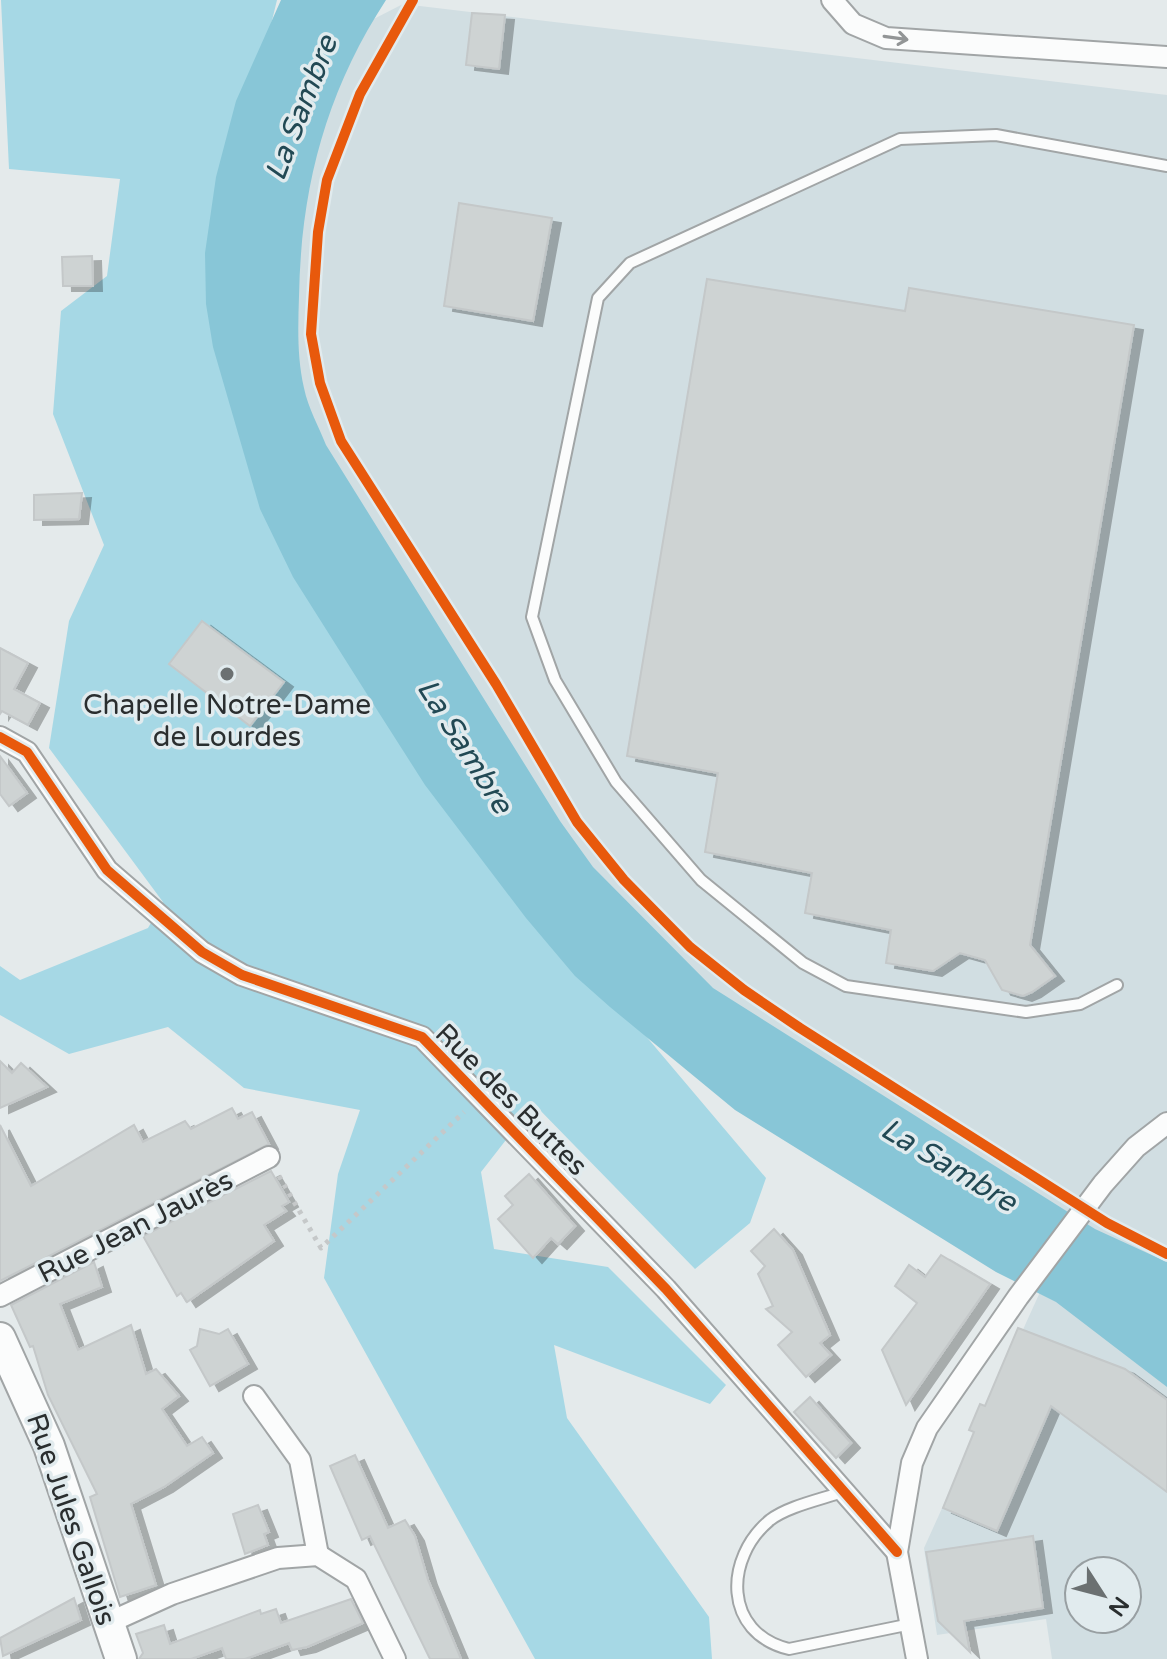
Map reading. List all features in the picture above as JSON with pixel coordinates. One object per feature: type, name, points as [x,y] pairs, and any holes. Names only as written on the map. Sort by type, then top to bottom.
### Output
[{"type":"street","points":[[832,0],[853,24],[886,38],[1167,57]]},
{"type":"street","name":"Rue des Buttes","points":[[0,737],[27,752],[107,870],[202,952],[242,975],[422,1037],[666,1289],[897,1552]]},
{"type":"street","points":[[917,1659],[897,1552],[912,1463],[927,1428],[1018,1297],[1103,1184],[1136,1147],[1167,1123]]},
{"type":"street","name":"Rue Jean Jaurès","points":[[0,1296],[269,1157]]},
{"type":"street","name":"Rue Jules Gallois","points":[[0,1338],[49,1446],[121,1659]]},
{"type":"street","points":[[254,1396],[300,1460],[318,1555]]},
{"type":"street","points":[[108,1623],[172,1594],[278,1558],[318,1555],[356,1579],[395,1659]]},
{"type":"lane","points":[[1117,985],[1080,1004],[1026,1012],[846,986],[803,963],[701,880],[616,782],[555,680],[532,617],[598,298],[630,263],[900,139],[996,135],[1167,166]]},
{"type":"lane","points":[[845,1491],[772,1518],[747,1546],[736,1574],[739,1606],[755,1632],[774,1645],[789,1649],[911,1624]]},
{"type":"path","points":[[269,1157],[321,1248],[479,1097]]},
{"type":"shaded area","points":[[1,0],[277,0],[218,242],[535,905],[766,1178],[750,1223],[695,1269],[534,1104],[481,1172],[494,1249],[608,1267],[726,1385],[710,1404],[554,1345],[567,1418],[709,1617],[712,1659],[535,1659],[324,1278],[338,1174],[360,1110],[244,1088],[168,1027],[69,1054],[0,1015],[0,966],[20,980],[148,928],[163,902],[49,748],[69,621],[104,545],[53,414],[61,311],[107,276],[120,179],[9,169]]},
{"type":"shaded area","points":[[403,4],[1167,95],[1167,1659],[1052,1659],[1046,1619],[937,1635],[924,1548],[1065,1237],[634,940],[300,456],[273,174],[319,47]]},
{"type":"water","name":"La Sambre","points":[[281,0],[386,0],[347,70],[321,142],[312,179],[301,256],[298,320],[300,365],[308,403],[326,445],[560,821],[593,867],[713,988],[1095,1229],[1167,1262],[1167,1387],[1056,1302],[996,1272],[735,1110],[575,976],[526,918],[425,785],[293,577],[260,509],[213,347],[206,304],[205,253],[216,177],[236,101]]},
{"type":"building","points":[[472,13],[505,15],[499,69],[466,65]]},
{"type":"building","points":[[459,203],[552,218],[533,321],[444,306]]},
{"type":"building","points":[[92,256],[93,286],[63,286],[62,257]]},
{"type":"building","points":[[707,279],[905,311],[909,288],[1134,325],[1030,945],[1055,976],[1032,992],[1023,996],[1002,990],[985,960],[960,953],[933,971],[886,963],[891,930],[805,913],[812,873],[705,852],[718,773],[627,756]]},
{"type":"building","points":[[82,493],[79,519],[34,520],[34,495]]},
{"type":"building","name":"Chapelle Notre-Dame de Lourdes","points":[[202,621],[284,682],[250,726],[169,664]]},
{"type":"building","points":[[0,648],[28,663],[14,689],[40,703],[28,725],[2,711],[0,714]]},
{"type":"building","points":[[0,756],[27,793],[9,806],[0,794]]},
{"type":"building","points":[[0,1061],[12,1073],[21,1063],[47,1087],[0,1108]]},
{"type":"building","points":[[232,1108],[238,1119],[252,1112],[269,1144],[0,1281],[0,1125],[31,1186],[134,1125],[143,1142],[185,1121],[191,1129]]},
{"type":"building","points":[[271,1171],[289,1202],[282,1206],[286,1211],[264,1225],[274,1241],[187,1302],[181,1293],[177,1296],[143,1236]]},
{"type":"building","points":[[529,1174],[575,1226],[558,1244],[551,1238],[533,1258],[498,1219],[513,1205],[505,1196]]},
{"type":"building","points":[[774,1229],[793,1250],[830,1335],[820,1343],[831,1355],[806,1377],[778,1345],[792,1332],[766,1309],[773,1306],[758,1274],[765,1266],[751,1251]]},
{"type":"building","points":[[941,1255],[990,1284],[906,1405],[882,1350],[917,1303],[895,1286],[909,1265],[925,1277]]},
{"type":"building","points":[[94,1262],[102,1287],[60,1304],[78,1350],[131,1325],[146,1374],[156,1369],[179,1396],[162,1409],[187,1446],[202,1437],[213,1453],[164,1487],[131,1504],[156,1585],[120,1597],[90,1497],[97,1494],[48,1395],[33,1346],[30,1347],[11,1305]]},
{"type":"building","points":[[1018,1328],[1125,1369],[1167,1400],[1167,1492],[1051,1406],[997,1531],[943,1508],[974,1432],[969,1430],[980,1404],[985,1406]]},
{"type":"building","points":[[200,1329],[219,1334],[228,1329],[248,1364],[210,1386],[190,1350],[197,1346]]},
{"type":"building","points":[[810,1397],[851,1443],[836,1458],[794,1412]]},
{"type":"building","points":[[355,1455],[388,1528],[405,1520],[415,1536],[428,1580],[461,1659],[430,1659],[370,1536],[362,1540],[330,1466]]},
{"type":"building","points":[[258,1505],[269,1532],[264,1534],[268,1545],[245,1554],[233,1514]]},
{"type":"building","points":[[1033,1536],[1043,1608],[964,1621],[970,1652],[938,1621],[926,1552]]},
{"type":"building","points":[[74,1598],[81,1620],[3,1656],[0,1638]]},
{"type":"building","points":[[351,1599],[363,1623],[307,1647],[292,1650],[289,1643],[245,1659],[226,1659],[222,1648],[191,1659],[139,1659],[143,1653],[136,1634],[164,1625],[170,1644],[260,1610],[261,1614],[276,1609],[281,1623]]},
{"type":"cycle path","points":[[413,0],[360,94],[327,180],[318,232],[311,334],[320,383],[341,441],[496,684],[577,822],[624,880],[690,947],[744,990],[800,1028],[1107,1223],[1167,1254]]},
{"type":"cycle path","points":[[0,737],[27,752],[107,870],[202,952],[242,975],[422,1037],[666,1289],[897,1552]]},
{"type":"place","name":"Chapelle Notre-Dame de Lourdes","points":[[227,674]]}]
